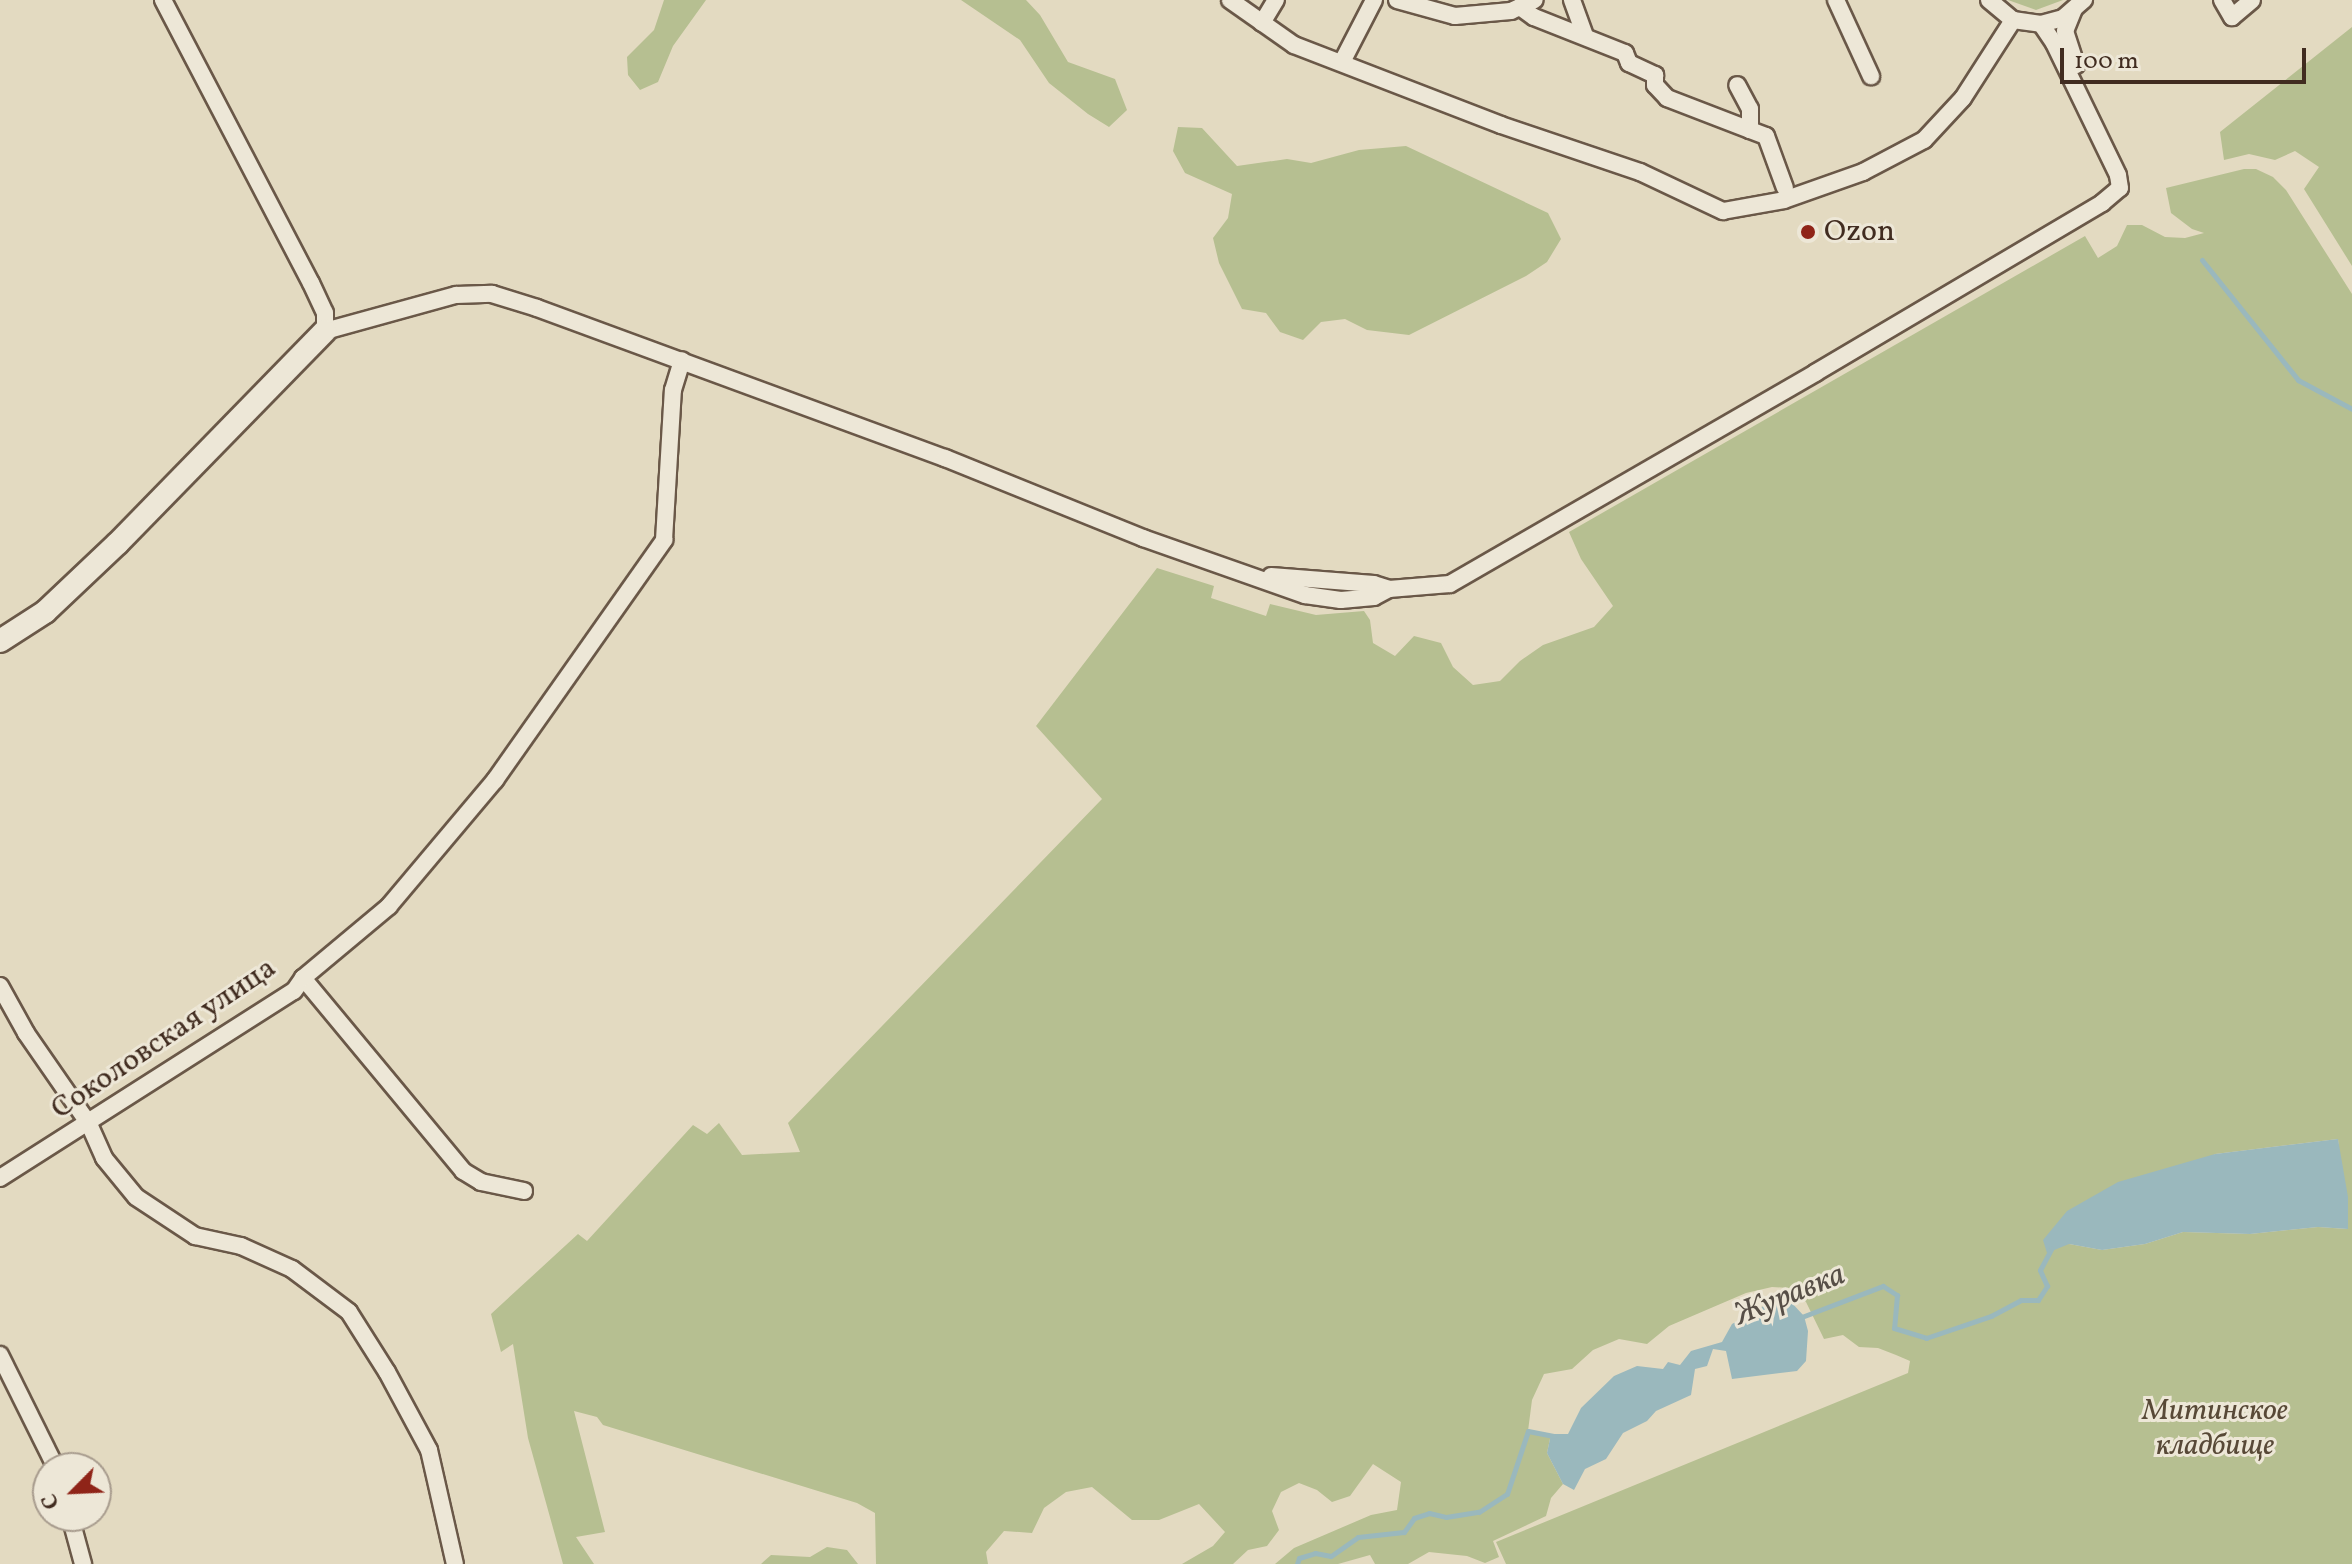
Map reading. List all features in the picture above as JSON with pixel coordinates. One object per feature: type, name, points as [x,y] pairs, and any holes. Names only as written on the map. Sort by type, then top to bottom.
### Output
[{"type":"street","points":[[163,0],[311,283],[325,313],[325,331]]},
{"type":"street","points":[[1230,0],[1294,45],[1501,125],[1640,172],[1723,211],[1784,200],[1850,177],[1924,140],[1963,98],[2013,20]]},
{"type":"street","points":[[1262,23],[1276,0]]},
{"type":"street","points":[[1342,62],[1374,0]]},
{"type":"street","points":[[1397,0],[1455,16],[1511,11],[1527,4],[1534,17],[1625,53],[1629,63],[1655,75],[1655,85],[1667,98],[1766,136],[1785,188]]},
{"type":"street","points":[[1572,0],[1585,36]]},
{"type":"street","points":[[1836,0],[1871,76]]},
{"type":"street","points":[[1989,0],[2013,20],[2041,24],[2063,18],[2079,4]]},
{"type":"street","points":[[2222,0],[2232,17],[2252,0]]},
{"type":"street","points":[[2079,4],[2065,31],[2068,47],[2131,192],[2102,203]]},
{"type":"street","points":[[0,641],[45,612],[118,543],[325,331],[456,295],[492,294],[682,360],[945,458],[1143,538],[1253,575],[1374,584],[1389,589],[1450,584],[2102,203],[2120,188],[2118,175],[2054,43],[2041,24]]},
{"type":"street","points":[[1737,85],[1750,109],[1750,130]]},
{"type":"street","name":"Соколовская улица","points":[[0,1178],[294,991],[303,978],[389,906],[495,780],[664,540],[673,390],[682,360]]},
{"type":"street","points":[[303,978],[463,1171],[481,1182],[524,1191]]},
{"type":"street","points":[[0,986],[26,1033],[89,1124],[104,1158],[136,1197],[195,1236],[241,1246],[292,1269],[349,1312],[368,1339],[429,1450],[455,1564]]},
{"type":"street","points":[[0,1355],[48,1452]]},
{"type":"street","points":[[74,1532],[83,1564]]},
{"type":"green space","points":[[664,0],[706,0],[673,46],[658,82],[640,90],[628,75],[627,57],[654,30]]},
{"type":"green space","points":[[961,0],[1026,0],[1040,15],[1068,62],[1115,79],[1127,110],[1109,127],[1088,114],[1049,83],[1020,40]]},
{"type":"green space","points":[[2008,0],[2063,0],[2036,10]]},
{"type":"green space","points":[[2352,27],[2352,266],[2304,189],[2319,167],[2295,151],[2275,160],[2249,154],[2224,160],[2220,132]]},
{"type":"green space","points":[[1178,127],[1202,128],[1237,166],[1287,159],[1311,163],[1359,150],[1406,146],[1548,213],[1561,239],[1547,262],[1526,276],[1409,335],[1367,330],[1345,319],[1321,322],[1303,340],[1280,332],[1266,313],[1242,309],[1219,263],[1213,238],[1228,218],[1232,194],[1185,173],[1173,151]]},
{"type":"green space","name":"Митинское кладбище","points":[[2244,169],[2256,169],[2273,177],[2286,190],[2352,294],[2352,1564],[1506,1564],[1496,1542],[1908,1373],[1910,1361],[1896,1355],[1878,1348],[1859,1347],[1843,1335],[1824,1339],[1806,1302],[1789,1288],[1772,1287],[1746,1293],[1669,1326],[1647,1344],[1619,1339],[1593,1350],[1572,1369],[1544,1374],[1532,1400],[1528,1431],[1551,1434],[1547,1453],[1563,1484],[1551,1498],[1546,1516],[1493,1541],[1499,1557],[1485,1563],[1467,1556],[1429,1552],[1408,1564],[1375,1564],[1370,1555],[1338,1564],[1275,1564],[1294,1548],[1371,1515],[1397,1510],[1401,1482],[1373,1464],[1350,1496],[1332,1502],[1317,1490],[1299,1483],[1281,1492],[1272,1511],[1279,1530],[1267,1546],[1248,1550],[1233,1564],[1182,1564],[1213,1546],[1225,1532],[1199,1504],[1159,1520],[1132,1520],[1092,1487],[1066,1492],[1044,1508],[1032,1533],[1004,1531],[986,1552],[988,1564],[876,1564],[875,1513],[857,1503],[603,1425],[597,1417],[574,1411],[605,1532],[576,1537],[594,1564],[563,1564],[528,1438],[513,1344],[501,1352],[491,1314],[578,1234],[587,1241],[693,1125],[707,1134],[719,1123],[742,1155],[800,1152],[788,1123],[1102,799],[1036,726],[1157,568],[1214,586],[1211,598],[1266,616],[1270,604],[1316,615],[1364,611],[1370,620],[1373,643],[1395,656],[1414,636],[1441,643],[1453,667],[1473,685],[1500,681],[1520,661],[1543,645],[1594,627],[1613,606],[1581,559],[1569,532],[2085,236],[2098,258],[2117,246],[2127,225],[2142,225],[2165,237],[2185,238],[2204,233],[2192,229],[2171,213],[2166,188]],"holes":[[[2338,1139],[2347,1229],[2318,1227],[2250,1234],[2183,1232],[2145,1244],[2102,1250],[2069,1244],[2215,1154]]]},
{"type":"green space","points":[[827,1547],[847,1550],[858,1564],[761,1564],[771,1555],[810,1557]]},
{"type":"water","points":[[2338,1139],[2348,1197],[2348,1229],[2318,1227],[2250,1234],[2183,1232],[2145,1244],[2102,1250],[2069,1244],[2047,1253],[2043,1240],[2067,1211],[2118,1182],[2215,1154]]},
{"type":"water","points":[[1774,1300],[1790,1301],[1804,1316],[1808,1331],[1806,1361],[1797,1371],[1732,1379],[1726,1351],[1713,1349],[1707,1366],[1695,1369],[1691,1395],[1656,1411],[1647,1421],[1623,1433],[1606,1459],[1585,1469],[1574,1490],[1563,1484],[1547,1453],[1551,1434],[1568,1434],[1581,1408],[1614,1376],[1637,1366],[1663,1369],[1668,1362],[1680,1365],[1691,1351],[1722,1342],[1732,1324]]},
{"type":"waterway","points":[[2202,260],[2298,380],[2352,409]]},
{"type":"waterway","name":"Журавка","points":[[1799,1318],[1883,1286],[1897,1295],[1894,1328],[1926,1338],[1991,1316],[2021,1300],[2038,1300],[2047,1286],[2040,1270],[2051,1249]]},
{"type":"waterway","name":"Журавка","points":[[1297,1564],[1299,1558],[1315,1553],[1331,1556],[1358,1537],[1404,1532],[1414,1518],[1429,1513],[1446,1517],[1479,1512],[1507,1494],[1528,1431],[1554,1436]]},
{"type":"place","name":"Ozon","points":[[1808,232]]}]
